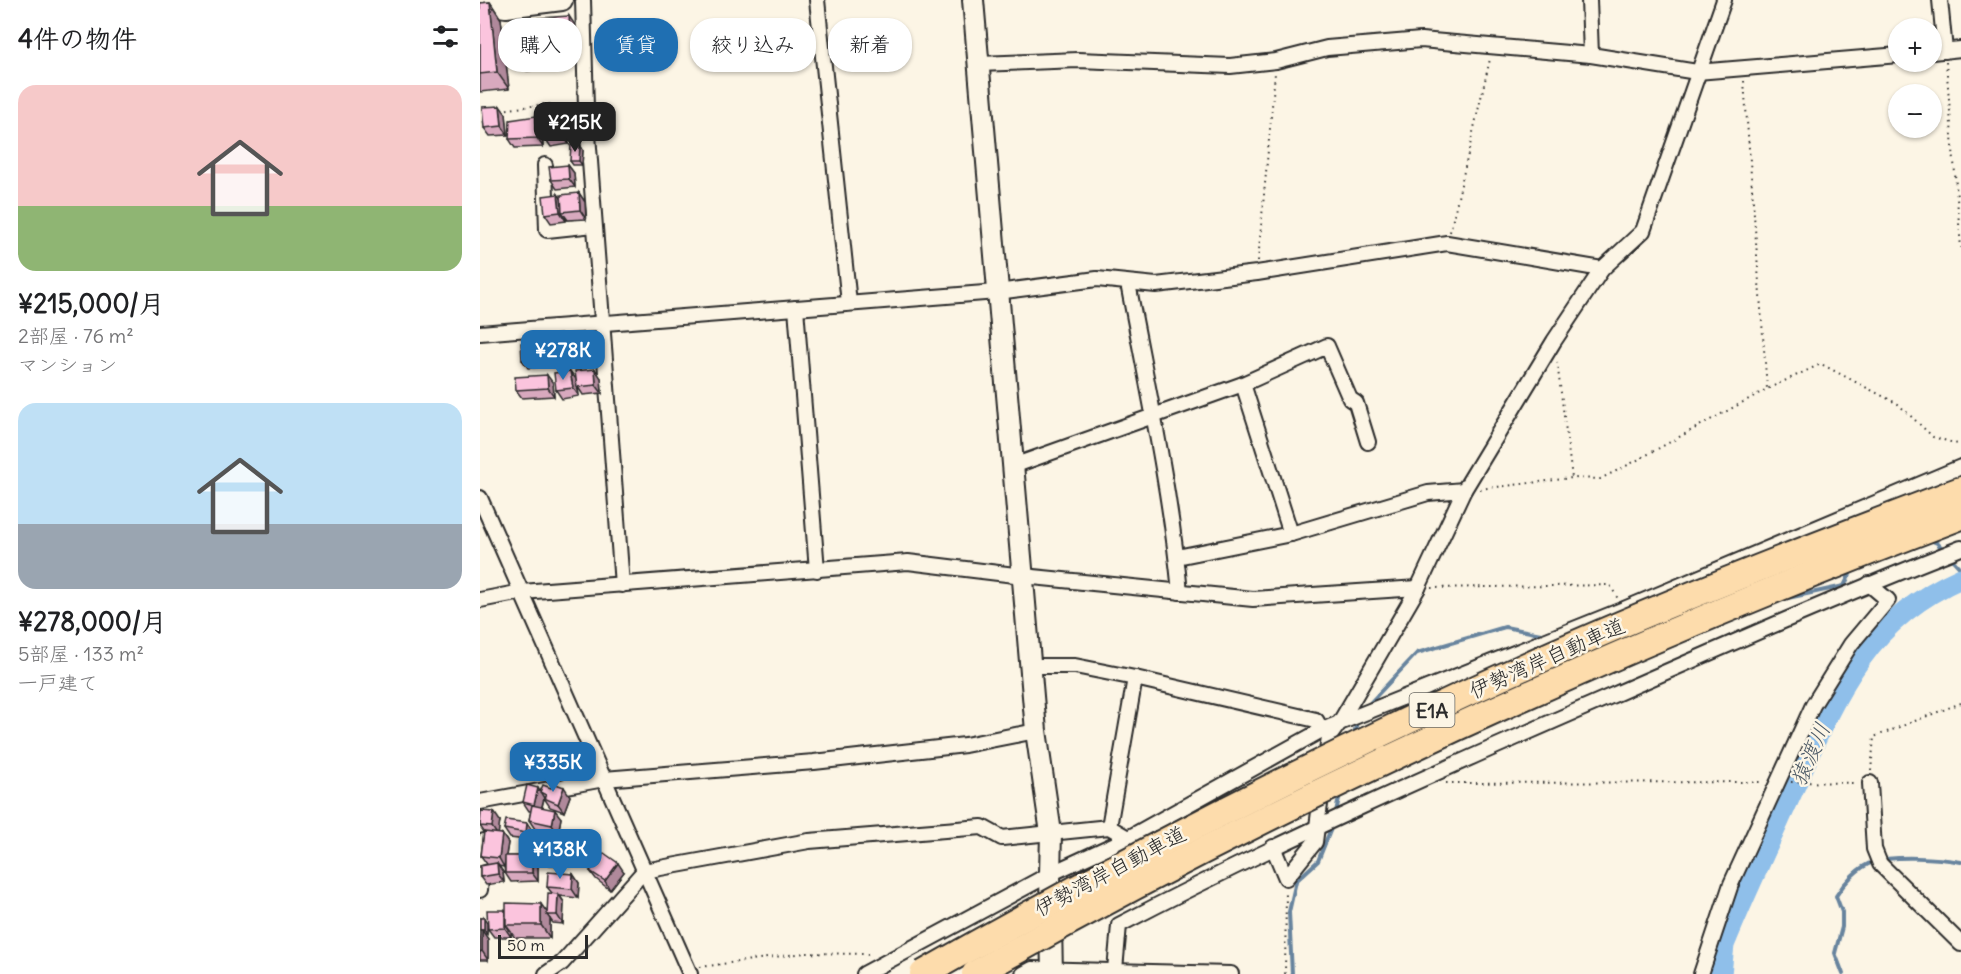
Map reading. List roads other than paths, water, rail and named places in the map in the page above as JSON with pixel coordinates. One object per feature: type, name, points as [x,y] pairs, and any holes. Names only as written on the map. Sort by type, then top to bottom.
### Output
[{"type":"highway","name":"伊勢湾岸自動車道","points":[[923,974],[1083,884],[1221,812],[1533,663],[1731,578],[1961,490]]},
{"type":"highway","name":"伊勢湾岸自動車道","points":[[975,974],[1234,835],[1408,748],[1564,677],[1731,607],[1961,516]]},
{"type":"street","points":[[480,3],[506,7],[562,0]]},
{"type":"street","points":[[583,0],[586,108],[622,585]]},
{"type":"street","points":[[817,0],[849,303]]},
{"type":"street","points":[[973,0],[1036,731],[1051,833],[1052,971]]},
{"type":"street","points":[[1589,0],[1591,55]]},
{"type":"street","points":[[1273,847],[1286,878],[1315,842],[1329,737],[1418,588],[1464,490],[1554,341],[1602,269],[1643,231],[1724,0]]},
{"type":"street","points":[[1940,0],[1940,18]]},
{"type":"street","points":[[978,64],[1078,60],[1230,66],[1276,61],[1327,48],[1421,40],[1591,55],[1697,72],[1888,56]]},
{"type":"street","points":[[1942,51],[1961,50]]},
{"type":"street","points":[[545,165],[547,230],[594,225]]},
{"type":"street","points":[[480,333],[998,292],[1097,279],[1156,285],[1257,273],[1447,243],[1602,269]]},
{"type":"street","points":[[1128,283],[1154,417],[1177,557],[1180,592]]},
{"type":"street","points":[[796,308],[817,570]]},
{"type":"street","points":[[1013,466],[1243,384],[1327,346],[1350,399],[1356,403],[1368,442]]},
{"type":"street","points":[[1243,384],[1291,534]]},
{"type":"street","points":[[864,974],[885,968],[1050,874],[1128,838],[1322,730],[1624,609],[1961,467]]},
{"type":"street","points":[[1177,557],[1291,534],[1428,493],[1464,490]]},
{"type":"street","points":[[480,498],[689,971]]},
{"type":"street","points":[[1115,970],[1119,925],[1273,847],[1432,774],[1869,584],[1961,548]]},
{"type":"street","points":[[480,600],[522,592],[908,562],[1253,599],[1418,588]]},
{"type":"street","points":[[1701,974],[1731,884],[1781,782],[1813,705],[1851,644],[1888,600],[1869,584]]},
{"type":"street","points":[[1030,666],[1075,666],[1135,678],[1316,720],[1322,730]]},
{"type":"street","points":[[1109,827],[1135,678]]},
{"type":"street","points":[[480,890],[485,809],[604,779],[814,762],[965,745],[1036,731]]},
{"type":"street","points":[[1870,783],[1874,849],[1880,864],[1961,944]]},
{"type":"street","points":[[546,974],[565,969],[644,871],[810,841],[982,827],[1002,838],[1109,827],[1128,838],[1161,903]]},
{"type":"street","points":[[1023,974],[1032,969],[1231,974]]},
{"type":"waterway","points":[[1930,540],[1945,551]]},
{"type":"waterway","points":[[1950,557],[1961,569]]},
{"type":"waterway","points":[[1783,599],[1844,586],[1853,568]]},
{"type":"waterway","name":"猿渡川","points":[[1721,974],[1724,945],[1740,908],[1820,731],[1853,670],[1873,643],[1897,618],[1926,597],[1961,578]]},
{"type":"waterway","points":[[1368,705],[1417,653],[1505,627],[1546,635]]},
{"type":"waterway","points":[[1354,734],[1358,718]]},
{"type":"waterway","points":[[1335,816],[1340,794]]},
{"type":"waterway","points":[[1292,974],[1289,912],[1296,881],[1318,861],[1332,826]]},
{"type":"waterway","points":[[1843,974],[1835,953],[1842,927],[1842,912],[1836,896],[1852,876],[1867,864],[1893,858],[1941,859],[1961,862]]}]
